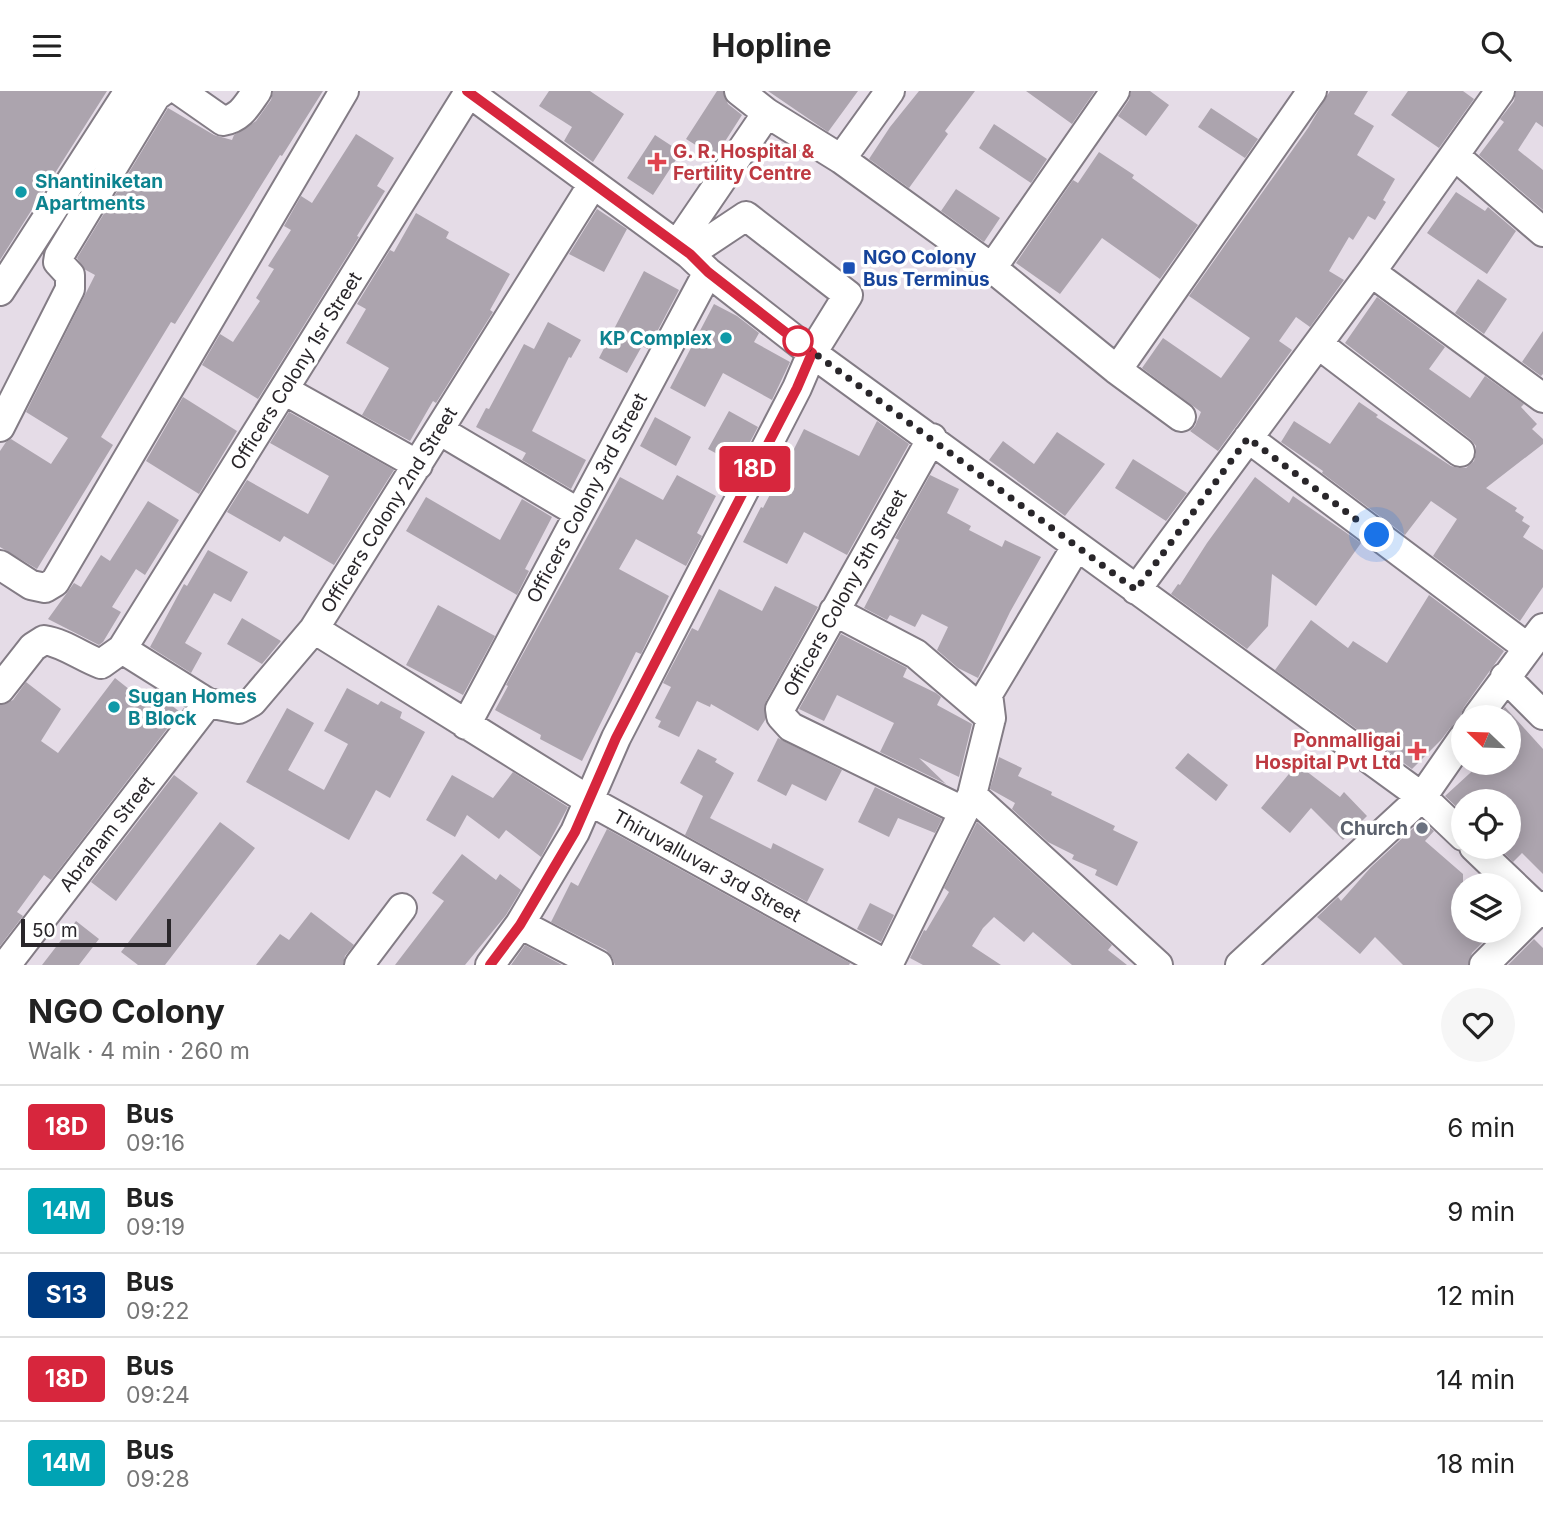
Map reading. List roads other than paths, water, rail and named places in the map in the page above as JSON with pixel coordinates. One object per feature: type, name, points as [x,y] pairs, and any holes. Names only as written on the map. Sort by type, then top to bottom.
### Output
[{"type":"street","points":[[0,291],[129,91]]},
{"type":"street","points":[[0,427],[70,289],[70,275],[58,262],[59,256],[156,96],[163,91]]},
{"type":"street","points":[[180,91],[223,121],[233,119],[243,112],[257,91]]},
{"type":"street","points":[[0,565],[31,585],[45,588],[55,582],[344,91]]},
{"type":"street","points":[[739,91],[768,113],[841,159],[992,268],[1181,417]]},
{"type":"street","points":[[841,159],[890,91]]},
{"type":"street","points":[[992,268],[1115,91]]},
{"type":"street","points":[[1118,370],[1312,91]]},
{"type":"street","points":[[1136,590],[1371,272],[1499,91]]},
{"type":"street","points":[[468,92],[692,257],[812,353],[1422,797],[1451,825]]},
{"type":"street","name":"Officers Colony 1sr Street","points":[[122,649],[468,92]]},
{"type":"street","name":"Officers Colony 3rd Street","points":[[466,725],[579,513],[692,257],[768,113]]},
{"type":"street","points":[[1455,156],[1543,232]]},
{"type":"street","name":"Officers Colony 2nd Street","points":[[122,649],[208,703],[239,709],[252,702],[314,629],[593,184]]},
{"type":"street","points":[[490,965],[520,925],[575,832],[616,738],[797,388],[812,353],[848,295],[746,216],[692,257]]},
{"type":"street","points":[[1371,272],[1543,397]]},
{"type":"street","points":[[1318,344],[1460,452]]},
{"type":"street","points":[[284,390],[418,465]]},
{"type":"street","points":[[439,430],[579,513]]},
{"type":"street","name":"Officers Colony 5th Street","points":[[932,438],[780,709],[781,716],[791,727],[967,803]]},
{"type":"street","points":[[1248,438],[1535,638],[1485,705]]},
{"type":"street","points":[[888,965],[967,803],[991,718],[988,694],[1076,547]]},
{"type":"street","points":[[834,611],[916,654],[991,718]]},
{"type":"street","name":"Thiruvalluvar 3rd Street","points":[[314,629],[590,801],[888,965]]},
{"type":"street","points":[[0,689],[33,647],[44,640],[56,642],[83,658],[102,664],[122,649]]},
{"type":"street","points":[[1505,677],[1543,715]]},
{"type":"street","name":"Abraham Street","points":[[6,965],[208,703]]},
{"type":"street","points":[[1240,965],[1422,797],[1451,755]]},
{"type":"street","points":[[967,803],[1158,965]]},
{"type":"street","points":[[1484,965],[1542,909],[1488,859]]},
{"type":"street","points":[[359,965],[402,908]]},
{"type":"street","points":[[520,925],[598,965]]},
{"type":"place","name":"G. R. Hospital & Fertility Centre","points":[[657,162]]},
{"type":"place","name":"Shantiniketan Apartments","points":[[21,192]]},
{"type":"place","name":"NGO Colony Bus Terminus","points":[[849,268]]},
{"type":"place","name":"KP Complex","points":[[726,338]]},
{"type":"place","name":"Sugan Homes B Block","points":[[114,707]]},
{"type":"place","name":"Ponmalligai Hospital Pvt Ltd","points":[[1417,751]]},
{"type":"place","name":"Church","points":[[1422,828]]}]
